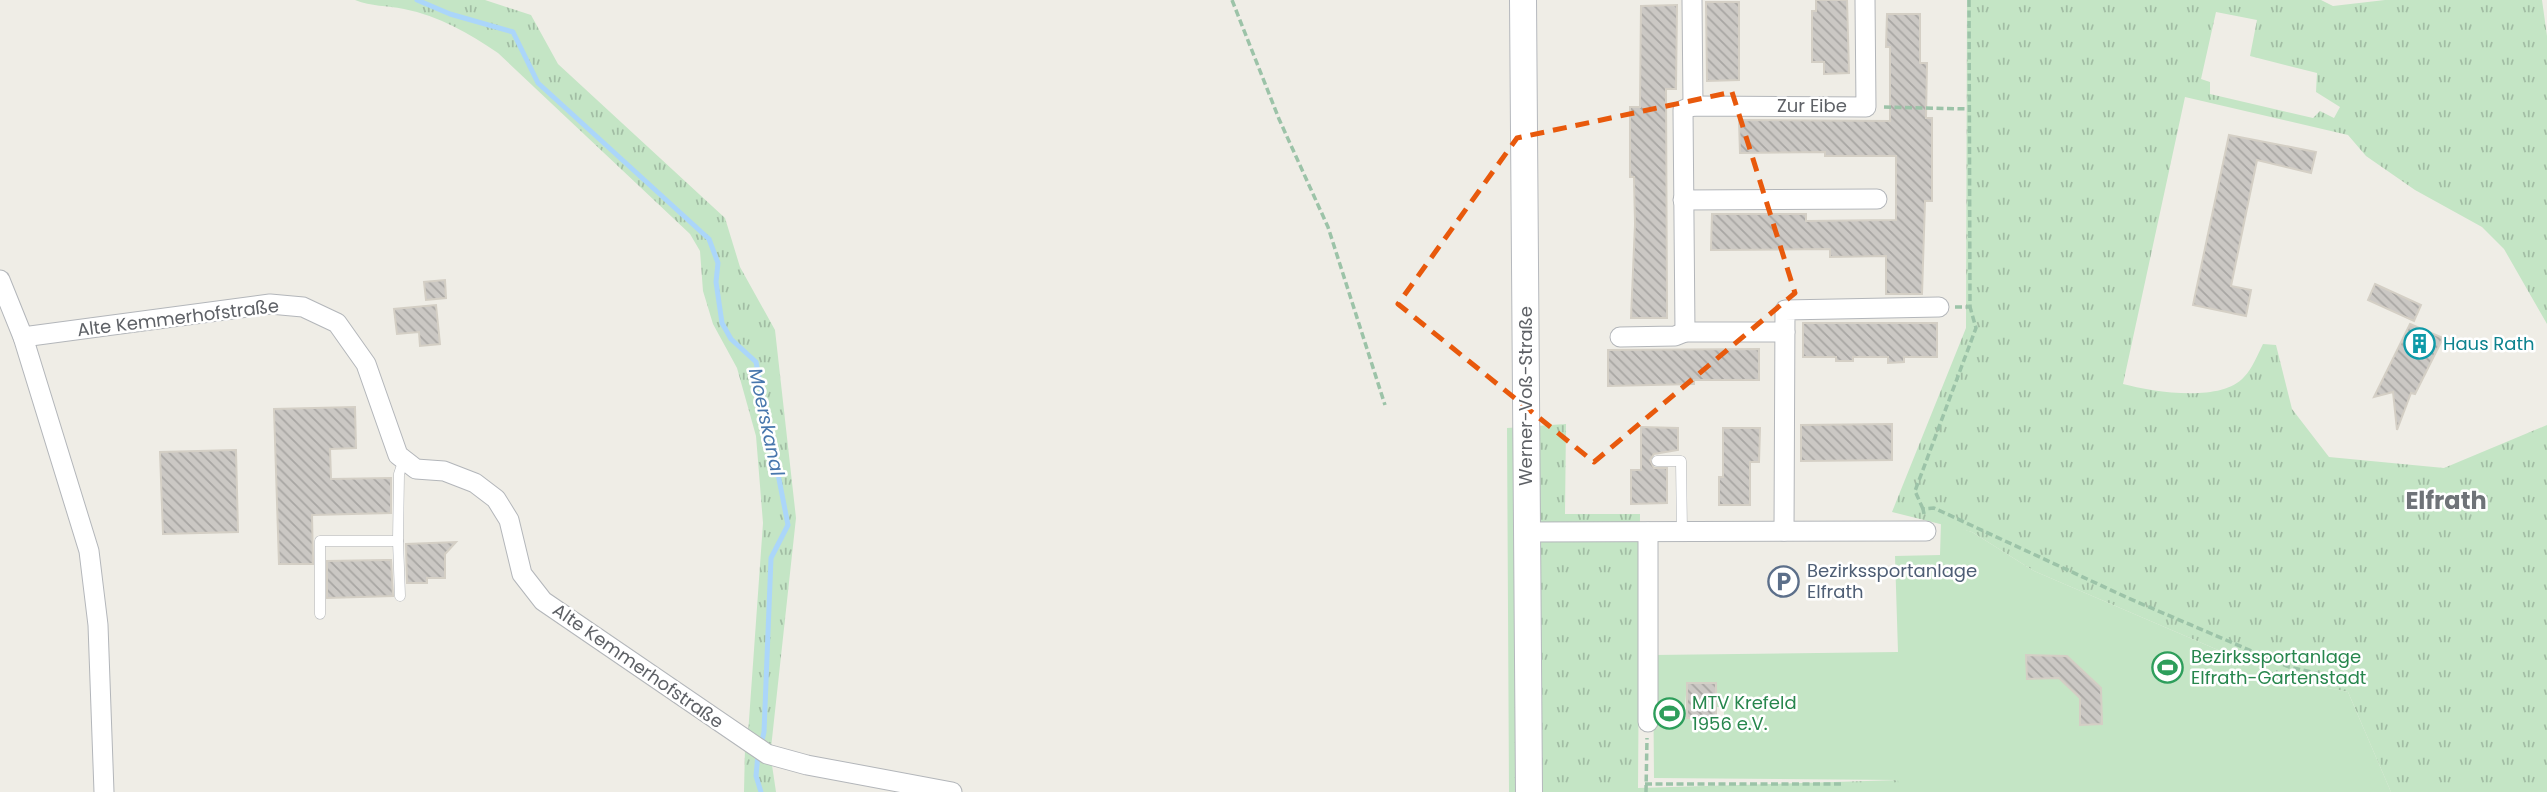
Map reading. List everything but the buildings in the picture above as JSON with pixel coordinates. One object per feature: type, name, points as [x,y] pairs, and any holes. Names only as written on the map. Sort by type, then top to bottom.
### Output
[{"type":"main road","name":"Werner-Voß-Straße","points":[[1523,0],[1529,792]]},
{"type":"street","points":[[1685,332],[1683,110],[1693,106],[1692,0]]},
{"type":"street","name":"Zur Eibe","points":[[1693,106],[1866,107],[1865,0]]},
{"type":"street","points":[[1683,200],[1877,199]]},
{"type":"street","points":[[1,285],[23,337],[89,551],[98,625],[104,792]]},
{"type":"street","name":"Alte Kemmerhofstraße","points":[[23,337],[270,304],[303,307],[337,323],[356,346],[366,364],[398,455],[416,469],[444,471],[475,483],[496,499],[509,520],[522,574],[543,601],[760,749],[807,765],[953,792]]},
{"type":"street","points":[[1784,531],[1786,310],[1939,307]]},
{"type":"street","points":[[1620,337],[1675,336],[1685,332],[1785,332]]},
{"type":"street","points":[[1527,532],[1926,531]]},
{"type":"street","points":[[1648,532],[1648,722]]},
{"type":"lane","points":[[400,596],[399,474],[404,459]]},
{"type":"lane","points":[[1657,461],[1681,461],[1682,531]]},
{"type":"lane","points":[[320,614],[320,541],[398,541]]},
{"type":"path","points":[[1232,0],[1279,119],[1328,227],[1385,405]]},
{"type":"path","points":[[1926,531],[1923,509],[1914,491],[1976,328],[1969,307],[1969,0]]},
{"type":"path","points":[[1866,107],[1970,109]]},
{"type":"path","points":[[1939,307],[1969,307]]},
{"type":"path","points":[[1923,509],[1934,508],[1988,531],[2128,598],[2289,667],[2342,679]]},
{"type":"path","points":[[1646,792],[1648,722]]},
{"type":"path","points":[[1645,784],[1843,784]]},
{"type":"highlighted area","points":[[1732,92],[1795,293],[1594,462],[1398,304],[1517,138]]},
{"type":"green space","points":[[355,0],[485,0],[531,15],[558,64],[725,218],[740,267],[775,330],[796,518],[771,748],[748,734],[763,523],[756,436],[737,368],[713,324],[703,291],[700,251],[690,234],[498,53],[465,32],[429,16]]},
{"type":"green space","points":[[1967,0],[2321,0],[2333,6],[2385,0],[2542,0],[2547,36],[2547,324],[2504,249],[2482,227],[2415,190],[2366,156],[2348,135],[2185,97],[2123,384],[2168,392],[2204,393],[2220,390],[2244,377],[2263,344],[2276,345],[2292,409],[2329,457],[2444,468],[2547,425],[2547,792],[2391,792],[2348,692],[2288,680],[2034,571],[1972,532],[1892,512],[1966,328]],"holes":[[[2216,12],[2257,20],[2250,56],[2317,73],[2316,92],[2340,107],[2334,118],[2320,111],[2313,118],[2210,94],[2210,82],[2201,79]]]},
{"type":"green space","points":[[1566,424],[1565,514],[1640,514],[1638,788],[1899,780],[1899,792],[1509,792],[1507,428]]},
{"type":"green space","name":"Bezirkssportanlage Elfrath-Gartenstadt","points":[[1941,522],[1972,532],[2034,571],[2288,680],[2348,692],[2391,792],[1899,792],[1898,780],[1654,778],[1653,655],[1898,652],[1895,556],[1940,555]],"holes":[[[2026,655],[2067,656],[2101,688],[2102,724],[2081,725],[2080,698],[2059,678],[2027,678]],[[1687,683],[1716,683],[1716,707],[1724,707],[1724,718],[1684,718]]]},
{"type":"green space","points":[[745,748],[772,765],[776,792],[744,792]]},
{"type":"waterway","name":"Moerskanal","points":[[417,0],[450,14],[513,32],[538,83],[709,239],[718,263],[716,282],[722,323],[731,339],[756,362],[788,525],[771,558],[764,732],[761,745]]},
{"type":"waterway","name":"Moerskanal","points":[[758,754],[756,776],[761,792]]},
{"type":"place","name":"Haus Rath","points":[[2420,344]]},
{"type":"place","name":"Bezirkssportanlage Elfrath","points":[[1784,581]]},
{"type":"place","name":"Bezirkssportanlage Elfrath-Gartenstadt","points":[[2168,667]]},
{"type":"place","name":"MTV Krefeld 1956 e.V.","points":[[1669,713]]},
{"type":"district","name":"Elfrath","points":[[2446,501]]}]
